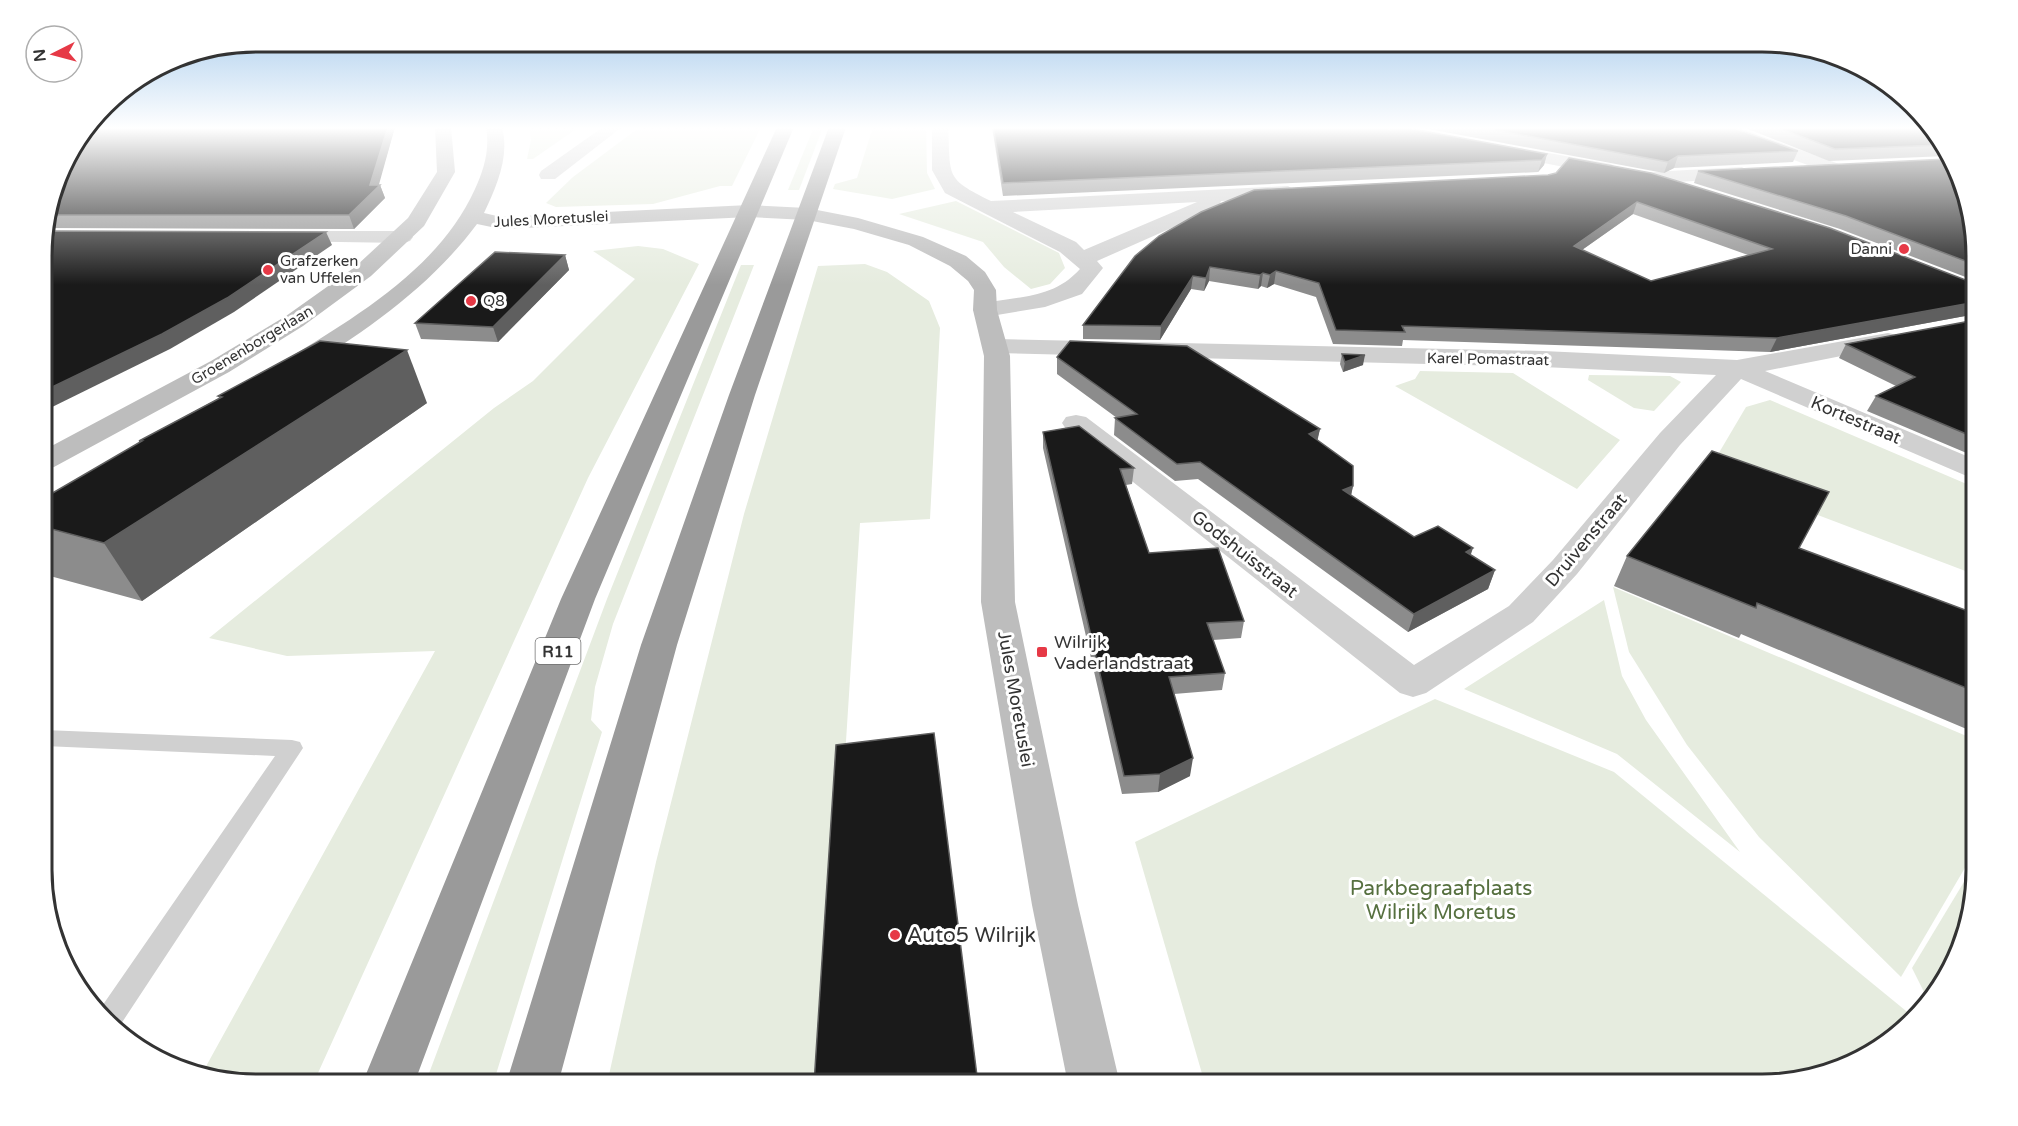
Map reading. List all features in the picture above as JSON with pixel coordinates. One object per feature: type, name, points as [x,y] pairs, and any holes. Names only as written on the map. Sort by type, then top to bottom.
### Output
[{"type":"highway","name":"R11","points":[[392,1074],[578,599],[668,391],[763,180]]},
{"type":"highway","points":[[535,1074],[659,645],[750,372],[819,180]]},
{"type":"street","name":"Groenenborgerlaan","points":[[52,457],[219,367],[352,282],[403,237],[430,204],[443,180]]},
{"type":"street","points":[[271,379],[382,307],[453,241],[471,217],[488,180]]},
{"type":"street","points":[[947,180],[952,189],[1068,247],[1092,268],[1074,289],[1046,300],[986,310]]},
{"type":"street","points":[[1656,180],[1707,195]]},
{"type":"street","points":[[989,207],[1303,191]]},
{"type":"street","points":[[1082,259],[1233,194]]},
{"type":"street","name":"Jules Moretuslei","points":[[471,217],[501,223],[747,218],[805,220],[933,268],[959,286],[986,310],[996,346],[998,602],[1046,863],[1092,1073]]},
{"type":"street","name":"Jules Moretuslei","points":[[453,241],[521,233],[747,218]]},
{"type":"street","points":[[270,237],[403,237]]},
{"type":"street","name":"Karel Pomastraat","points":[[996,346],[1543,359],[1737,369],[1907,336]]},
{"type":"street","name":"Kortestraat","points":[[1737,369],[1965,466]]},
{"type":"street","name":"Druivenstraat","points":[[1413,684],[1521,614],[1565,567],[1670,439],[1737,369]]},
{"type":"street","name":"Godshuisstraat","points":[[1076,423],[1413,684]]},
{"type":"lane","points":[[52,738],[292,748],[112,1014]]},
{"type":"green space","points":[[570,180],[735,180],[732,186],[720,186],[653,204],[556,207],[546,203]]},
{"type":"green space","points":[[792,180],[803,180],[799,190],[788,190]]},
{"type":"green space","points":[[851,180],[930,180],[935,189],[892,199],[833,189],[835,184]]},
{"type":"green space","points":[[956,201],[1059,253],[1065,268],[1050,284],[1031,289],[1004,267],[983,242],[899,214]]},
{"type":"green space","points":[[638,246],[663,249],[699,264],[588,478],[318,1074],[257,1074],[205,1067],[435,651],[287,656],[209,638],[494,408],[533,381],[635,279],[593,251]]},
{"type":"green space","points":[[865,264],[887,272],[929,301],[940,328],[930,519],[860,523],[825,1074],[609,1074],[656,862],[744,514],[818,266]]},
{"type":"green space","points":[[741,265],[754,265],[613,624],[595,687],[591,720],[602,732],[496,1074],[429,1074],[607,599]]},
{"type":"green space","points":[[1420,371],[1513,373],[1620,440],[1577,489],[1395,386],[1415,379]]},
{"type":"green space","points":[[1589,375],[1670,376],[1681,382],[1654,411],[1634,408],[1588,380]]},
{"type":"green space","points":[[1770,400],[1965,483],[1965,571],[1707,473],[1746,407]]},
{"type":"green space","points":[[1613,587],[1965,735],[1965,868],[1901,977],[1759,837],[1687,745],[1629,652]]},
{"type":"green space","points":[[1604,600],[1622,676],[1646,720],[1740,852],[1617,754],[1464,689]]},
{"type":"green space","name":"Parkbegraafplaats Wilrijk Moretus","points":[[1435,699],[1614,772],[1907,1012],[1875,1039],[1852,1052],[1827,1063],[1801,1070],[1775,1073],[1202,1073],[1135,842]]},
{"type":"green space","points":[[1965,880],[1962,909],[1955,935],[1944,960],[1924,992],[1912,968]]},
{"type":"building","points":[[68,180],[372,180],[370,185],[380,185],[349,215],[57,215]]},
{"type":"building","points":[[1002,180],[1084,180],[1003,183]]},
{"type":"building","points":[[1459,180],[1672,180],[1830,228],[1965,280],[1965,304],[1777,338],[1402,326],[1405,332],[1336,330],[1319,283],[1276,271],[1270,275],[1263,273],[1260,275],[1210,267],[1206,278],[1193,276],[1161,326],[1083,325],[1135,256],[1159,236],[1201,212],[1254,190]],"holes":[[[1637,202],[1772,249],[1651,281],[1574,246]]]},
{"type":"building","points":[[1726,180],[1950,180],[1962,217],[1965,261],[1846,216]]},
{"type":"building","points":[[54,231],[326,232],[227,298],[162,334],[52,387]]},
{"type":"building","points":[[495,252],[565,255],[493,327],[415,323]]},
{"type":"building","points":[[1965,322],[1965,433],[1876,396],[1915,377],[1846,344]]},
{"type":"building","points":[[320,341],[407,350],[104,543],[52,529],[52,493],[142,441],[139,441],[222,397],[218,396]]},
{"type":"building","points":[[1070,341],[1187,346],[1320,429],[1309,434],[1353,466],[1353,486],[1343,490],[1414,537],[1438,526],[1473,548],[1466,552],[1495,570],[1414,614],[1200,462],[1177,464],[1115,418],[1137,414],[1057,357]]},
{"type":"building","points":[[1342,354],[1365,355],[1345,362]]},
{"type":"building","points":[[1079,426],[1134,468],[1120,469],[1149,553],[1218,548],[1244,621],[1207,623],[1225,673],[1169,677],[1193,758],[1160,774],[1124,776],[1043,432]]},
{"type":"building","points":[[1712,451],[1829,492],[1799,548],[1965,610],[1965,688],[1757,603],[1756,608],[1627,556]]},
{"type":"building","name":"Auto5 Wilrijk","points":[[934,733],[977,1074],[815,1074],[836,745]]},
{"type":"place","name":"Danni","points":[[1904,249]]},
{"type":"place","name":"Grafzerken van Uffelen","points":[[268,270]]},
{"type":"place","name":"Q8","points":[[471,301]]},
{"type":"place","name":"Wilrijk Vaderlandstraat","points":[[1042,652]]},
{"type":"place","name":"Auto5 Wilrijk","points":[[895,935]]}]
